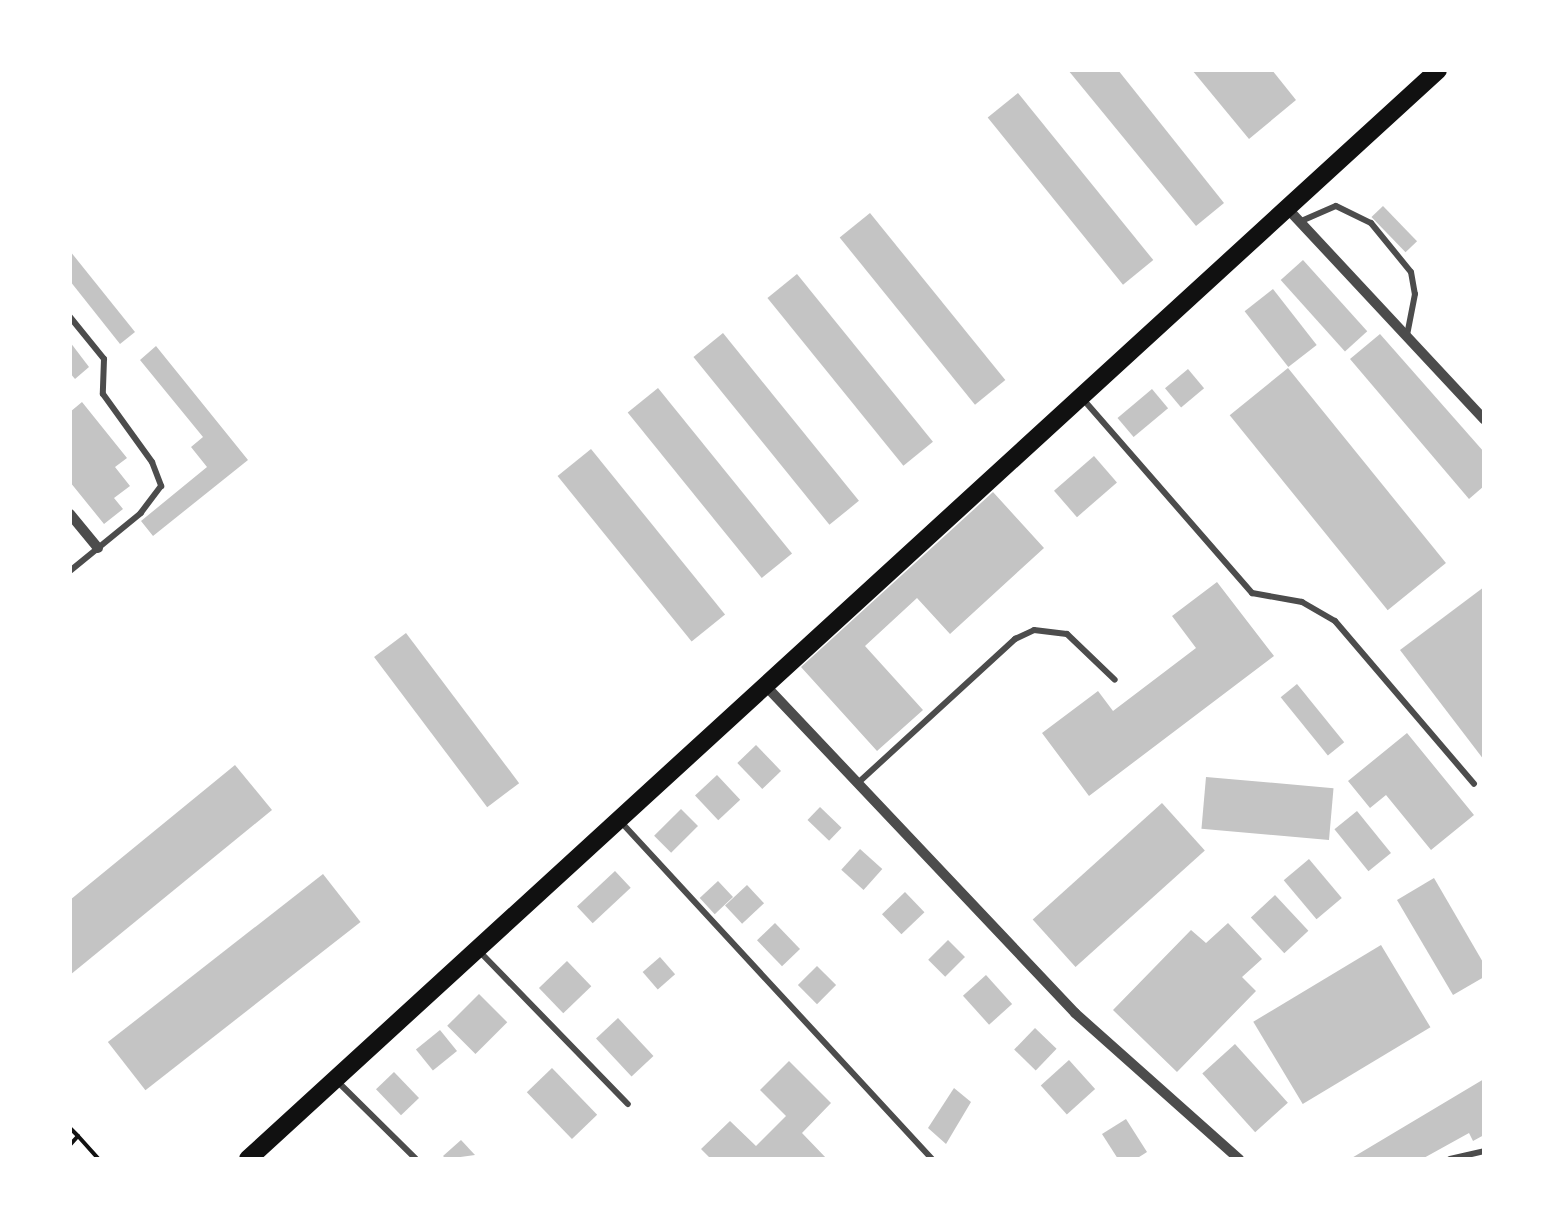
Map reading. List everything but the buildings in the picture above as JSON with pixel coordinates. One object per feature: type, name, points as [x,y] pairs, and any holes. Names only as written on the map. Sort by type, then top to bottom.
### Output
[{"type":"main road","points":[[248,1159],[338,1082],[620,822],[763,684],[1081,397],[1293,215],[1438,70]]},
{"type":"street","points":[[1293,215],[1406,341],[1484,419]]},
{"type":"street","points":[[70,514],[98,548]]},
{"type":"street","points":[[763,684],[1075,1013],[1239,1159]]},
{"type":"lane","points":[[1293,215],[1336,206],[1371,222],[1399,252],[1415,294],[1406,341]]},
{"type":"lane","points":[[70,317],[104,359],[103,394],[152,462],[160,486],[141,513],[70,571]]},
{"type":"lane","points":[[1081,397],[1252,592],[1302,602],[1335,621],[1474,784]]},
{"type":"lane","points":[[858,782],[1015,639],[1034,630],[1067,634],[1115,680]]},
{"type":"lane","points":[[620,822],[932,1159]]},
{"type":"lane","points":[[479,951],[628,1104]]},
{"type":"lane","points":[[338,1082],[416,1159]]},
{"type":"lane","points":[[1450,1159],[1484,1151]]},
{"type":"path","points":[[70,1128],[98,1159]]},
{"type":"path","points":[[70,1144],[78,1136]]}]
